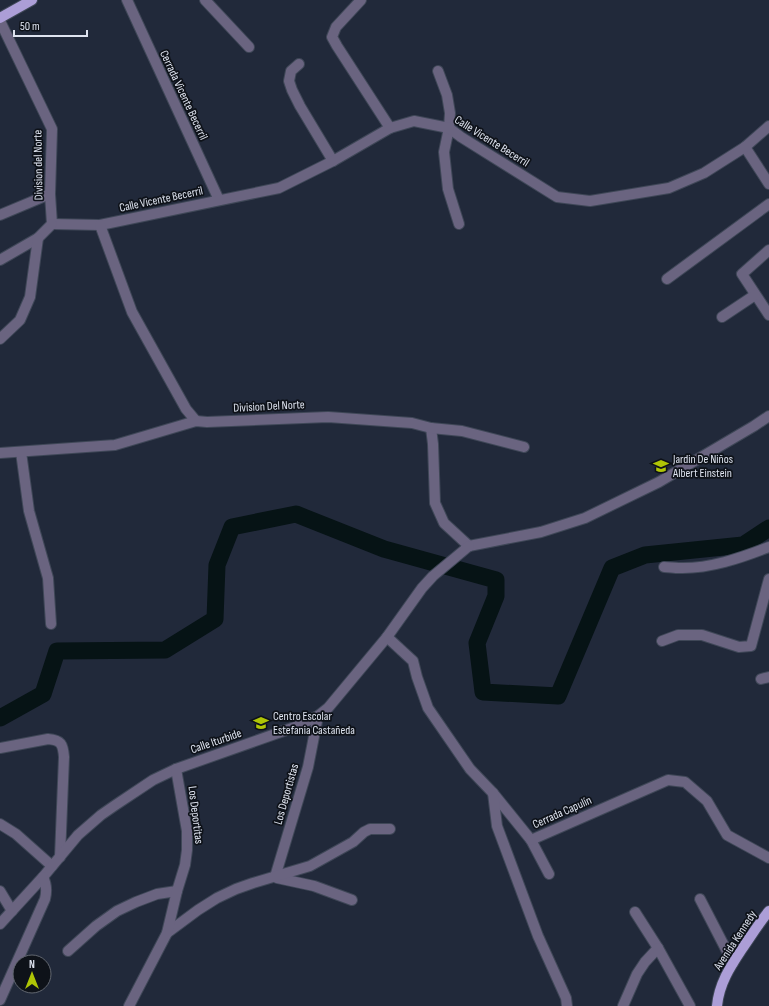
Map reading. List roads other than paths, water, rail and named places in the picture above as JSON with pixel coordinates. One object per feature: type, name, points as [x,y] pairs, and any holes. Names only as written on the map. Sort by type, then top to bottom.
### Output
[{"type":"main road","points":[[0,20],[32,0]]},
{"type":"main road","name":"Avenida Kennedy","points":[[717,1006],[722,983],[757,926],[769,911]]},
{"type":"street","name":"Cerrada Vicente Becerril","points":[[127,0],[219,200]]},
{"type":"street","points":[[205,0],[249,47]]},
{"type":"street","points":[[361,0],[336,27],[332,37],[390,128]]},
{"type":"street","name":"Division del Norte","points":[[0,20],[52,129],[50,194],[52,224]]},
{"type":"street","points":[[299,64],[291,71],[289,81],[292,90],[333,161]]},
{"type":"street","points":[[438,72],[447,95],[450,113],[449,128],[444,152],[448,189],[459,224]]},
{"type":"street","name":"Calle Vicente Becerril","points":[[100,225],[279,188],[333,161],[390,128],[414,121],[449,128],[461,138],[556,197],[590,201],[669,188],[704,173],[745,147],[769,126]]},
{"type":"street","points":[[745,147],[769,184]]},
{"type":"street","points":[[0,215],[50,194]]},
{"type":"street","points":[[667,279],[769,204]]},
{"type":"street","points":[[0,260],[38,238],[52,224],[100,225],[132,312],[186,409],[196,421]]},
{"type":"street","points":[[0,339],[20,320],[30,297],[38,238]]},
{"type":"street","points":[[769,250],[742,274],[769,315]]},
{"type":"street","points":[[722,317],[755,295]]},
{"type":"street","points":[[431,428],[435,503],[444,523],[466,549],[541,532],[585,518],[659,482],[769,416]]},
{"type":"street","name":"Division Del Norte","points":[[0,453],[115,446],[196,421],[207,422],[328,417],[412,422],[431,428],[462,431],[524,447]]},
{"type":"street","points":[[20,452],[29,511],[48,578],[51,624]]},
{"type":"street","points":[[664,567],[680,568],[708,566],[748,555],[769,547]]},
{"type":"street","name":"Calle Iturbide","points":[[0,924],[43,877],[78,835],[100,815],[153,780],[176,769],[295,727],[318,716],[328,708],[387,637],[422,588],[433,576],[466,549]]},
{"type":"street","points":[[662,641],[678,635],[702,635],[739,647],[751,646],[769,579]]},
{"type":"street","name":"Cerrada Capulín","points":[[387,637],[414,661],[416,677],[428,708],[470,769],[493,793],[531,840],[668,780],[685,782],[707,801],[727,835],[769,858]]},
{"type":"street","name":"Los Deportistas","points":[[275,877],[308,767],[318,716]]},
{"type":"street","points":[[0,748],[48,739],[55,740],[61,744],[64,750],[64,757],[60,857]]},
{"type":"street","name":"Los Deportitas","points":[[167,933],[185,865],[187,850],[187,831],[176,769]]},
{"type":"street","points":[[493,793],[496,826],[538,936],[566,998],[567,1006]]},
{"type":"street","points":[[0,824],[16,834],[52,866]]},
{"type":"street","points":[[129,1006],[167,933],[198,910],[217,898],[236,889],[310,866],[353,842],[364,832],[370,829],[390,829]]},
{"type":"street","points":[[531,840],[548,874]]},
{"type":"street","points":[[0,1000],[45,899],[47,891],[43,877]]},
{"type":"street","points":[[275,877],[314,886],[352,900]]},
{"type":"street","points":[[0,891],[12,911]]},
{"type":"street","points":[[68,951],[96,926],[117,912],[136,902],[157,894],[178,891]]},
{"type":"street","points":[[700,899],[733,963]]},
{"type":"street","points":[[635,912],[658,948],[690,1006]]},
{"type":"street","points":[[623,1006],[637,974],[645,962],[658,948]]},
{"type":"waterway","points":[[0,718],[43,694],[57,651],[165,650],[215,619],[217,565],[232,527],[296,514],[384,549],[496,580],[496,596],[477,643],[483,692],[558,696],[612,568],[645,555],[743,545],[769,528]]},
{"type":"place","name":"Jardin De Niños Albert Einstein","points":[[661,466]]},
{"type":"place","name":"Centro Escolar Estefania Castañeda","points":[[261,723]]}]
